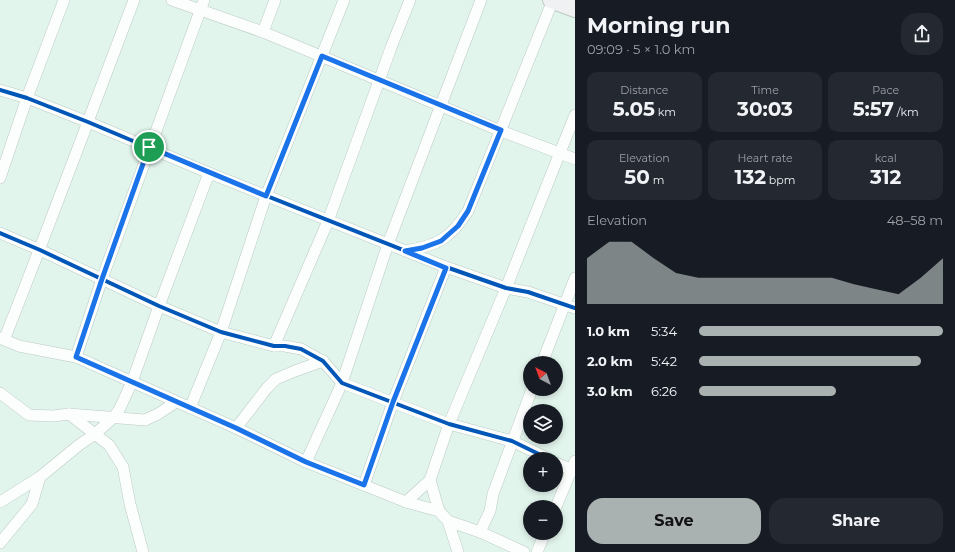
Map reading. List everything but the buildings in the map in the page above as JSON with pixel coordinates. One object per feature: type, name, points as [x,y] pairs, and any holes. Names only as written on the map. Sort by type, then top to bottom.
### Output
[{"type":"street","points":[[0,178],[27,98],[64,0]]},
{"type":"street","points":[[134,0],[40,250],[2,339],[19,346],[76,357],[236,428],[306,462],[406,502],[439,511]]},
{"type":"street","points":[[172,0],[202,5],[263,32],[575,159]]},
{"type":"street","points":[[263,32],[275,0]]},
{"type":"street","points":[[190,408],[221,332],[266,196],[344,0]]},
{"type":"street","points":[[274,346],[328,221],[392,45],[410,0]]},
{"type":"street","points":[[306,462],[342,383],[388,244],[481,0]]},
{"type":"street","points":[[405,251],[422,248],[441,241],[458,226],[468,211],[552,0],[575,9]]},
{"type":"street","points":[[76,357],[149,147],[202,5]]},
{"type":"street","points":[[0,90],[27,98],[88,122],[209,173],[446,268],[506,288],[528,292],[556,300],[575,308]]},
{"type":"street","points":[[406,502],[430,480],[449,424],[506,288],[575,116]]},
{"type":"street","points":[[0,502],[40,477],[95,434],[114,417],[119,410],[132,382],[209,173]]},
{"type":"street","points":[[0,233],[40,250],[159,306],[221,332],[274,346],[285,346],[301,349],[323,361],[342,383],[449,424],[512,441],[535,452]]},
{"type":"street","points":[[364,485],[393,402],[446,268]]},
{"type":"street","points":[[545,356],[575,278]]},
{"type":"street","points":[[236,428],[267,388],[276,379],[323,361]]},
{"type":"street","points":[[0,393],[29,415],[53,416],[69,414],[145,420],[158,414],[176,402]]},
{"type":"street","points":[[480,532],[490,512],[493,494],[529,396]]},
{"type":"street","points":[[69,414],[109,445],[123,467],[130,504],[143,552]]},
{"type":"street","points":[[559,500],[574,468],[563,464]]},
{"type":"street","points":[[0,543],[5,531],[32,504],[40,477]]},
{"type":"street","points":[[430,480],[439,511],[448,521],[458,552]]},
{"type":"street","points":[[448,521],[480,532],[524,552]]},
{"type":"street","points":[[537,552],[542,540]]},
{"type":"cycle path","points":[[0,90],[27,98],[88,122],[209,173],[446,267],[506,288],[528,292],[575,308]]},
{"type":"cycle path","points":[[0,233],[40,250],[159,306],[221,332],[274,346],[285,346],[301,349],[323,361],[342,383],[449,424],[512,441],[535,452]]},
{"type":"route","points":[[322,56],[501,130],[468,211],[458,226],[441,241],[422,248],[405,251],[446,268],[393,402],[364,485],[306,462],[236,428],[76,357],[149,147],[266,196],[322,56]]}]
